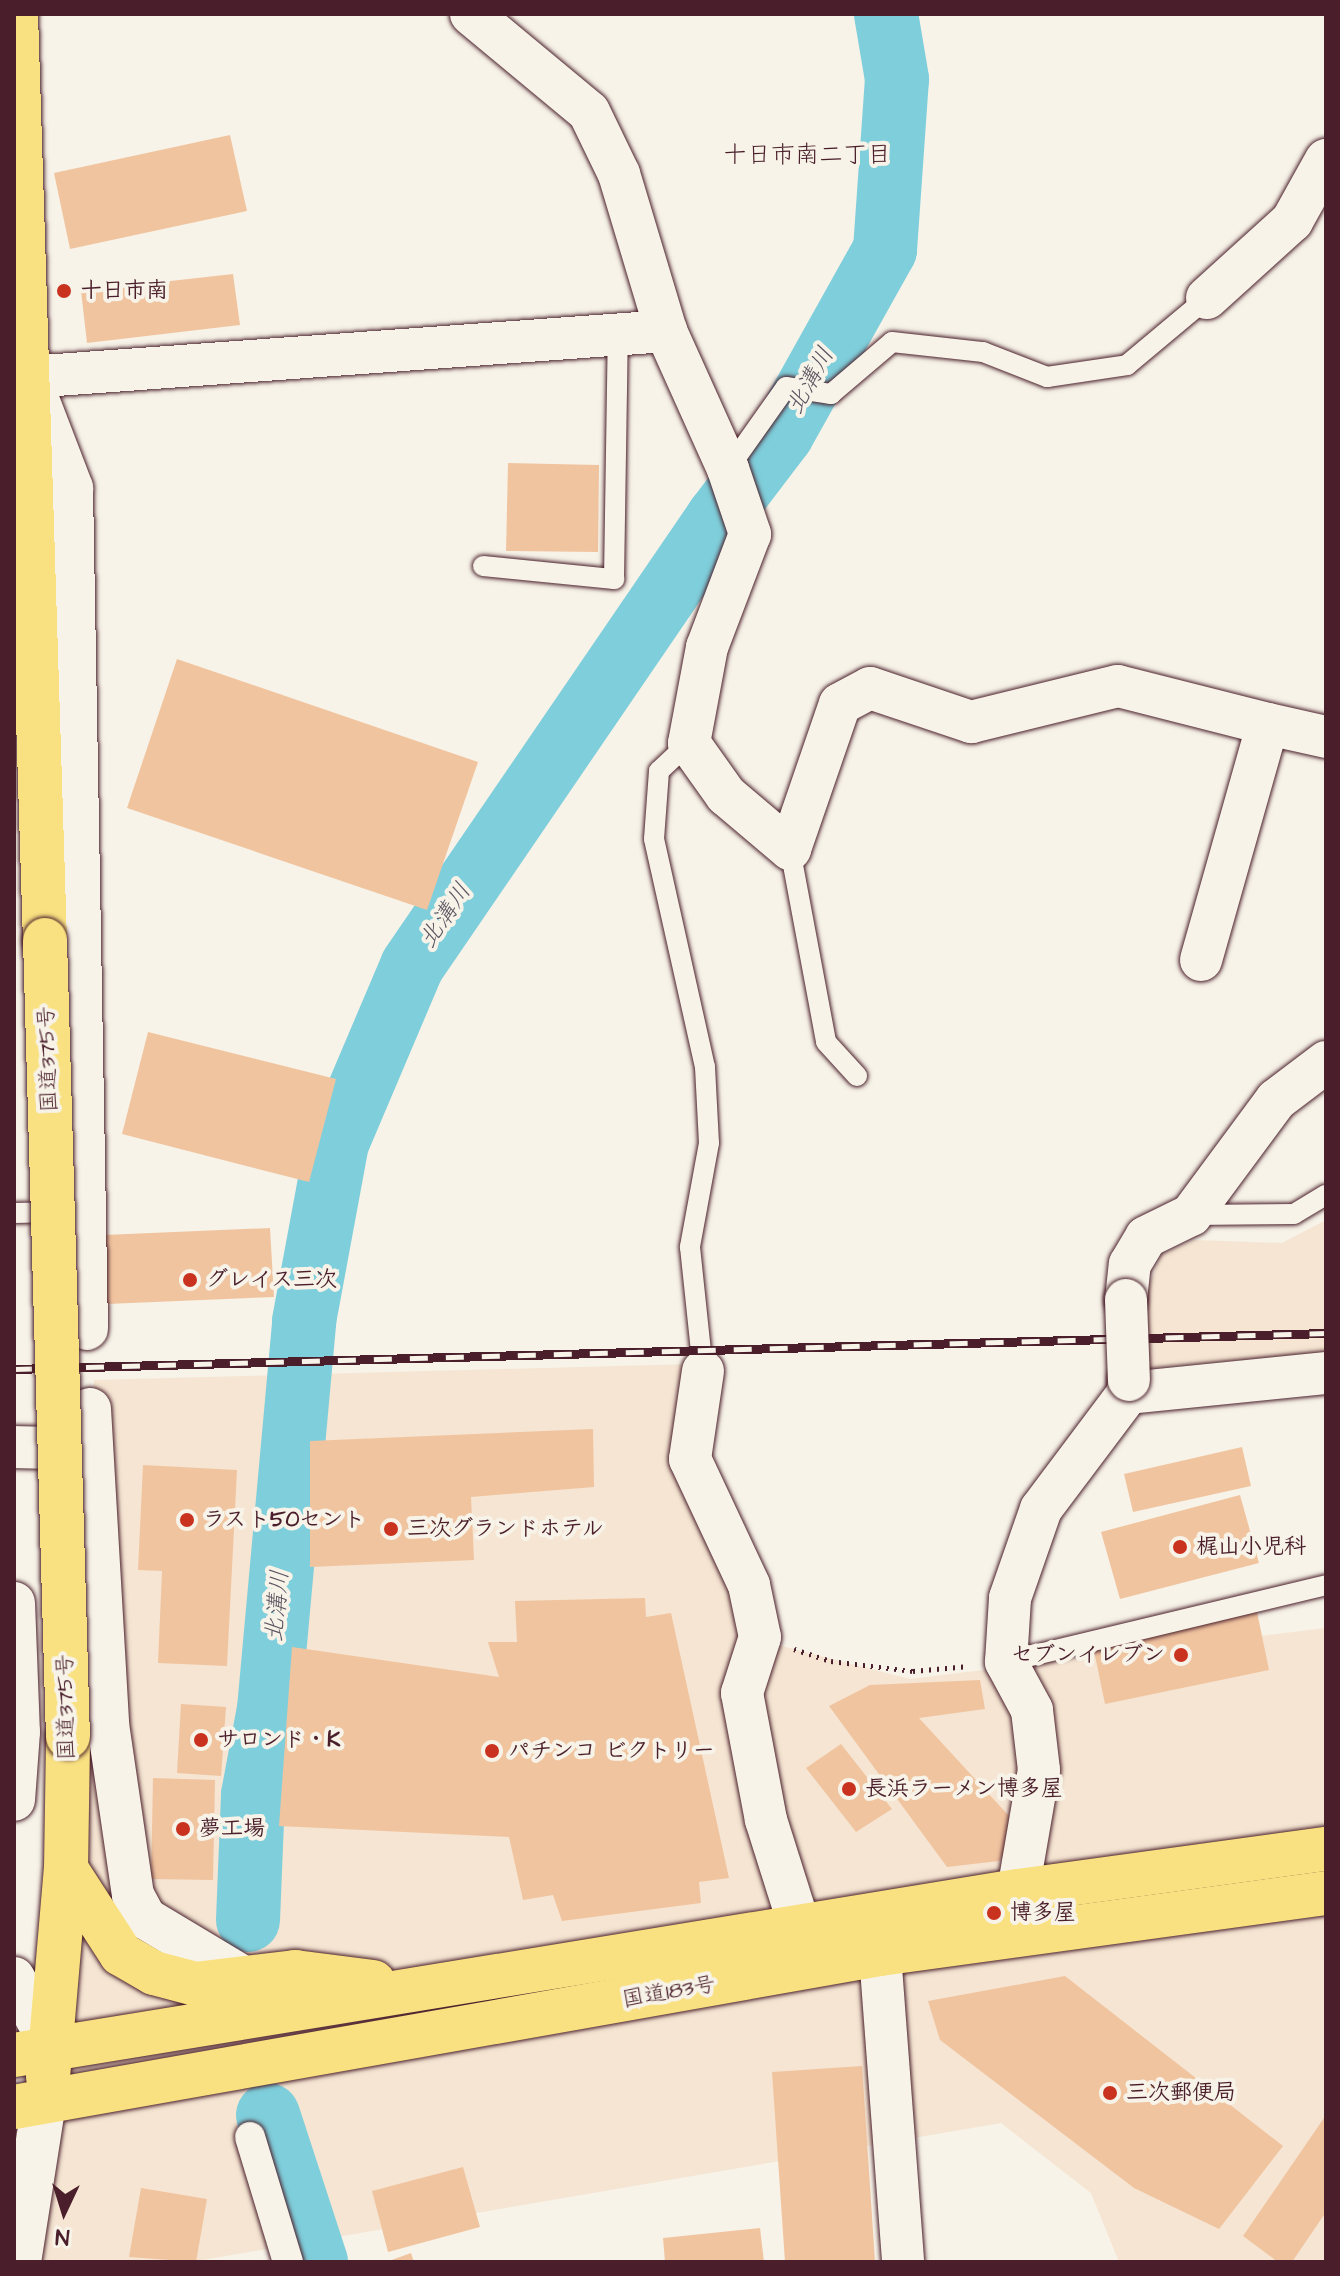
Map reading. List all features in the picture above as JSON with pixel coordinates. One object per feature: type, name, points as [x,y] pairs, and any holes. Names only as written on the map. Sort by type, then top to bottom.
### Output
[{"type":"highway","name":"国道375号","points":[[16,14],[68,1737],[66,1869],[33,2052],[29,2105]]},
{"type":"highway","name":"国道183号","points":[[33,2052],[1018,1891],[1326,1849]]},
{"type":"highway","points":[[66,1869],[121,1954],[154,1973],[195,1984],[295,1972],[423,1988]]},
{"type":"highway","name":"国道183号","points":[[29,2105],[880,1954],[1326,1893]]},
{"type":"main road","points":[[19,2262],[29,2105]]},
{"type":"street","points":[[471,14],[589,112],[619,174],[666,331],[728,469],[750,534],[707,647],[689,743],[726,795],[790,849],[840,704],[870,688],[971,722],[1118,686],[1326,737]]},
{"type":"street","points":[[1207,298],[1292,221],[1326,160]]},
{"type":"street","points":[[29,377],[666,331]]},
{"type":"street","points":[[14,424],[29,377]]},
{"type":"street","points":[[29,377],[72,488],[87,1329]]},
{"type":"street","points":[[1201,960],[1268,724]]},
{"type":"street","points":[[1030,1933],[1018,1891],[1039,1770],[1032,1710],[1006,1662],[1010,1598],[1041,1509],[1128,1387],[1126,1300],[1130,1264],[1146,1237],[1191,1215],[1233,1166],[1276,1100],[1326,1062]]},
{"type":"street","points":[[703,1371],[690,1459],[749,1585],[760,1637],[742,1693],[766,1820],[800,1928]]},
{"type":"street","points":[[1128,1387],[1326,1373]]},
{"type":"street","points":[[14,1447],[90,1429],[108,1724],[133,1895],[145,1918],[245,1978]]},
{"type":"street","points":[[14,1603],[19,1732],[14,1800]]},
{"type":"street","points":[[880,1954],[891,2152],[903,2262]]},
{"type":"street","points":[[14,1978],[33,2052]]},
{"type":"street","points":[[250,2137],[288,2262]]},
{"type":"lane","points":[[728,469],[786,387],[831,394],[892,342],[983,352],[1047,377],[1127,365],[1207,298]]},
{"type":"lane","points":[[483,566],[614,579],[618,334]]},
{"type":"lane","points":[[689,743],[659,771],[654,839],[705,1067],[709,1143],[690,1247],[703,1371]]},
{"type":"lane","points":[[790,849],[826,1042],[857,1076]]},
{"type":"lane","points":[[1191,1215],[1294,1214],[1326,1195]]},
{"type":"lane","points":[[14,1213],[85,1211]]},
{"type":"lane","points":[[1006,1662],[1326,1585]]},
{"type":"path","points":[[760,1637],[831,1661],[913,1671],[1006,1662]]},
{"type":"shaded area","points":[[1326,1220],[1326,1352],[1150,1368],[1143,1300],[1161,1255],[1194,1240],[1282,1243]]},
{"type":"shaded area","points":[[692,1364],[746,1637],[910,1679],[1326,1628],[1326,2262],[1119,2262],[1091,2193],[1001,2123],[191,2262],[23,2262],[58,1961],[94,1380]]},
{"type":"building","points":[[230,135],[247,211],[70,249],[54,173]]},
{"type":"building","points":[[233,274],[240,325],[87,343],[81,291]]},
{"type":"building","points":[[508,463],[599,465],[598,552],[506,551]]},
{"type":"building","points":[[177,659],[478,762],[427,910],[127,808]]},
{"type":"building","points":[[148,1032],[336,1079],[309,1182],[122,1134]]},
{"type":"building","name":"グレイス三次","points":[[270,1228],[274,1297],[107,1304],[104,1235]]},
{"type":"building","name":"三次グランドホテル","points":[[593,1429],[594,1487],[471,1497],[474,1560],[310,1567],[310,1441]]},
{"type":"building","points":[[1242,1447],[1251,1486],[1133,1512],[1124,1474]]},
{"type":"building","name":"ラスト50セント","points":[[143,1465],[237,1470],[227,1666],[158,1663],[162,1571],[138,1570]]},
{"type":"building","name":"梶山小児科","points":[[1240,1495],[1259,1563],[1120,1599],[1101,1532]]},
{"type":"building","name":"パチンコ ビクトリー","points":[[645,1598],[646,1617],[671,1613],[729,1878],[699,1882],[701,1903],[562,1921],[553,1895],[523,1900],[509,1837],[279,1826],[292,1647],[499,1677],[488,1642],[517,1642],[515,1601]]},
{"type":"building","name":"セブンイレブン","points":[[1256,1607],[1269,1670],[1105,1704],[1092,1641]]},
{"type":"building","points":[[980,1680],[985,1709],[919,1718],[1021,1829],[999,1861],[947,1867],[829,1706],[870,1685]]},
{"type":"building","name":"サロンド・K","points":[[181,1704],[226,1707],[221,1776],[177,1773]]},
{"type":"building","name":"長浜ラーメン博多屋","points":[[841,1744],[892,1809],[856,1832],[806,1768]]},
{"type":"building","name":"夢工場","points":[[153,1778],[215,1780],[213,1880],[151,1879]]},
{"type":"building","points":[[1065,1976],[1283,2146],[1219,2229],[1134,2188],[940,2040],[928,2001]]},
{"type":"building","points":[[862,2066],[875,2262],[785,2262],[772,2072]]},
{"type":"building","points":[[1326,2115],[1326,2212],[1292,2262],[1278,2262],[1243,2236]]},
{"type":"building","points":[[463,2167],[480,2227],[388,2252],[372,2191]]},
{"type":"building","points":[[141,2188],[207,2199],[196,2262],[129,2257]]},
{"type":"building","points":[[760,2228],[764,2262],[665,2262],[663,2238]]},
{"type":"building","points":[[411,2253],[414,2262],[386,2262]]},
{"type":"waterway","name":"北溝川","points":[[248,1920],[253,1795],[269,1709],[304,1321],[337,1143],[412,966],[718,518],[782,434],[885,250],[897,79],[886,14]]},
{"type":"waterway","name":"北溝川","points":[[268,2115],[316,2262]]},
{"type":"railway","points":[[14,1369],[1326,1333]]},
{"type":"place","name":"十日市南","points":[[64,291]]},
{"type":"place","name":"グレイス三次","points":[[190,1280]]},
{"type":"place","name":"ラスト50セント","points":[[187,1520]]},
{"type":"place","name":"三次グランドホテル","points":[[391,1529]]},
{"type":"place","name":"梶山小児科","points":[[1180,1547]]},
{"type":"place","name":"セブンイレブン","points":[[1181,1655]]},
{"type":"place","name":"サロンド・K","points":[[201,1740]]},
{"type":"place","name":"パチンコ ビクトリー","points":[[492,1751]]},
{"type":"place","name":"長浜ラーメン博多屋","points":[[849,1789]]},
{"type":"place","name":"夢工場","points":[[183,1829]]},
{"type":"place","name":"博多屋","points":[[994,1913]]},
{"type":"place","name":"三次郵便局","points":[[1110,2093]]},
{"type":"district","name":"十日市南二丁目","points":[[807,156]]}]
